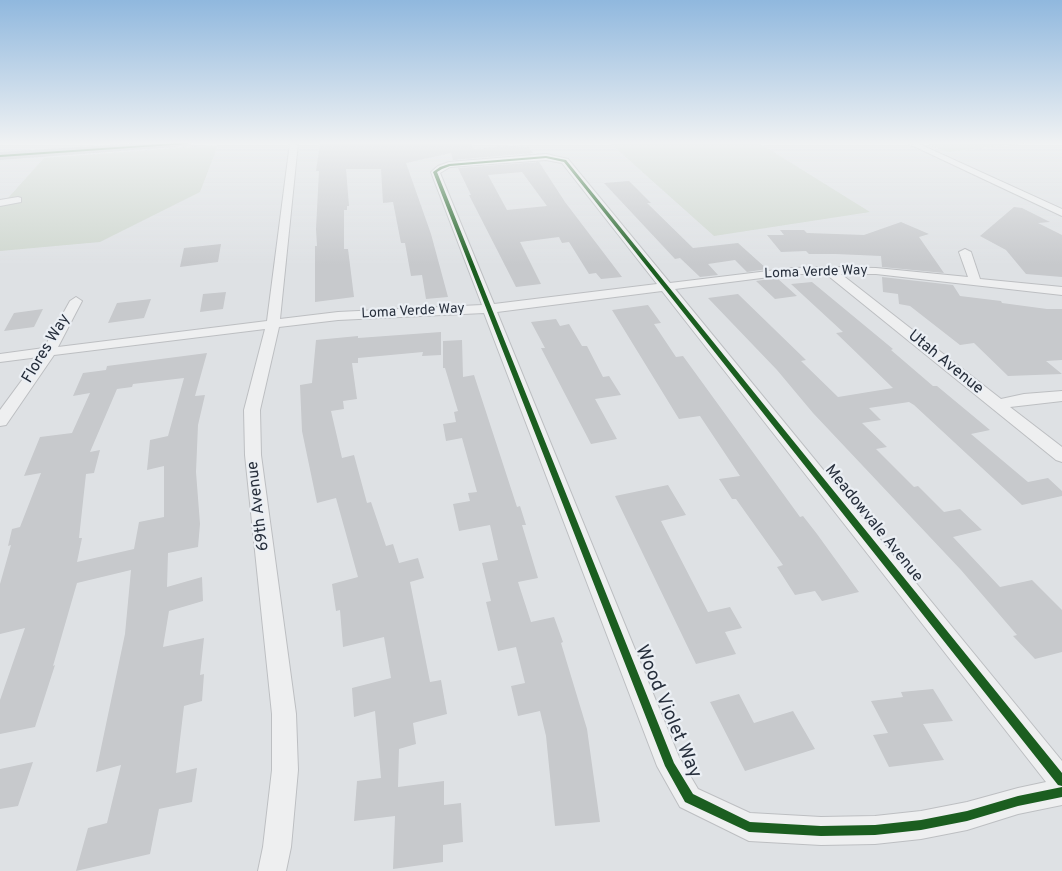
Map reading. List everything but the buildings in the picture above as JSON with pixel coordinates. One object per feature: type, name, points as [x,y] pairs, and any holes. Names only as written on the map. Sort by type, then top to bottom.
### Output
[{"type":"street","name":"69th Avenue","points":[[272,871],[277,847],[285,770],[284,714],[253,455],[252,410],[273,323],[289,184]]},
{"type":"street","name":"Meadowvale Avenue","points":[[440,184],[488,309]]},
{"type":"street","name":"Meadowvale Avenue","points":[[583,184],[663,286],[1062,780]]},
{"type":"street","points":[[999,184],[1062,213]]},
{"type":"street","points":[[0,203],[18,200]]},
{"type":"street","points":[[965,252],[975,282]]},
{"type":"street","name":"Loma Verde Way","points":[[0,358],[338,316],[488,309],[760,274],[828,270],[908,274],[1062,291]]},
{"type":"street","name":"Utah Avenue","points":[[828,270],[1062,456]]},
{"type":"street","name":"Flores Way","points":[[0,421],[41,366],[76,301]]},
{"type":"street","name":"Wood Violet Way","points":[[488,309],[667,757],[689,798],[749,827],[821,831],[875,830],[921,825],[967,816],[1018,801],[1062,792]]},
{"type":"street","points":[[997,405],[1024,399],[1062,396]]},
{"type":"shaded area","points":[[21,184],[203,184],[200,192],[100,242],[0,251],[0,207]]},
{"type":"shaded area","points":[[655,184],[824,184],[870,212],[714,236]]},
{"type":"cycle path","points":[[440,184],[670,766],[689,798],[749,827],[821,831],[875,830],[921,825],[967,816],[1018,801],[1062,792]]},
{"type":"cycle path","points":[[583,184],[1062,781]]}]
